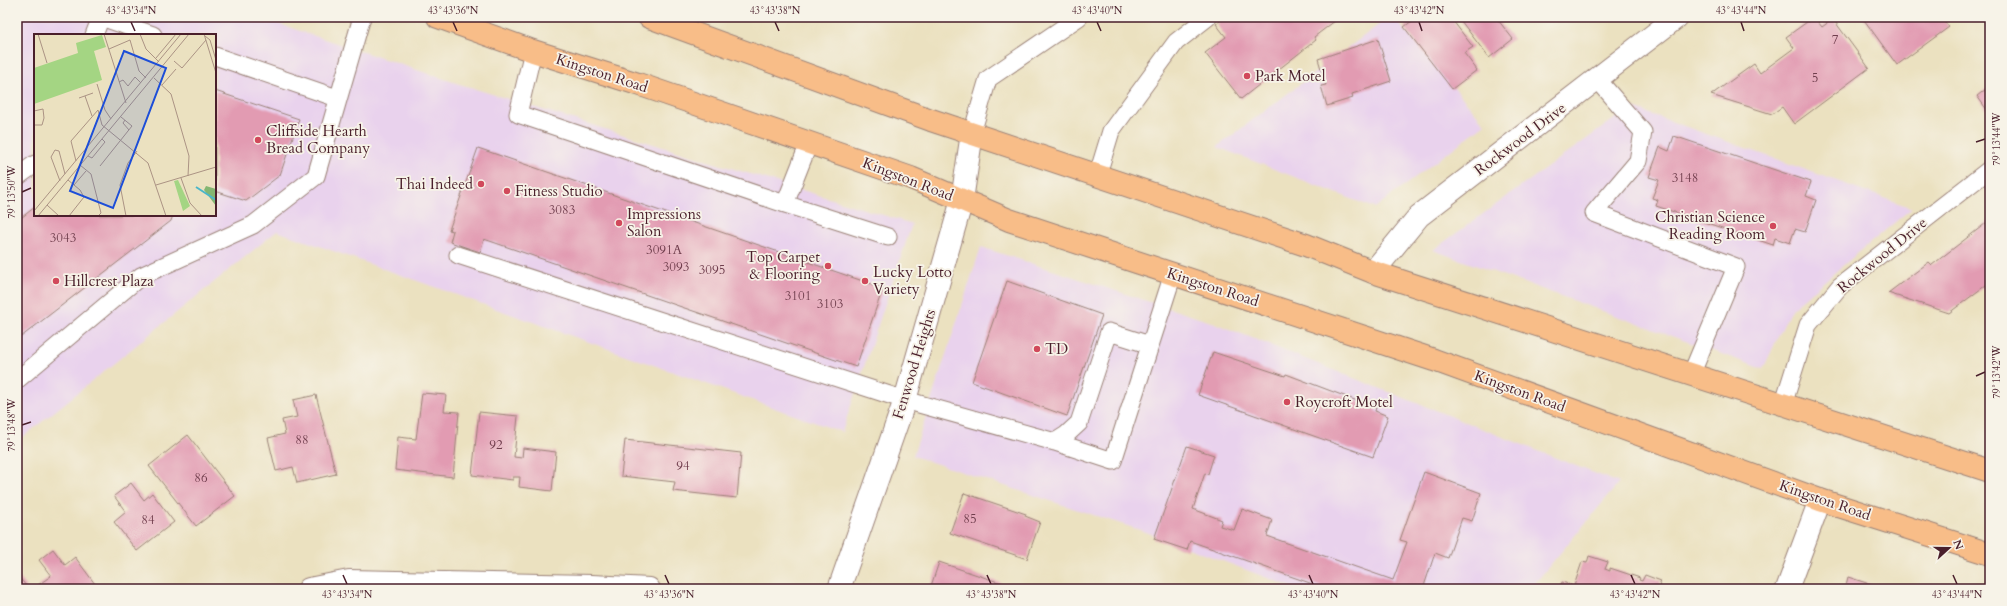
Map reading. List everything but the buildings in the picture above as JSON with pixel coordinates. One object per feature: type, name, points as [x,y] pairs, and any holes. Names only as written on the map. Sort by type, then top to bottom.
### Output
[{"type":"main road","name":"Kingston Road","points":[[438,17],[533,51],[638,84],[911,178],[1009,220],[1434,360],[1820,500],[1990,554]]},
{"type":"main road","points":[[649,17],[972,134],[1097,177],[1306,245],[1373,272],[1990,471]]},
{"type":"street","name":"Rockwood Drive","points":[[1373,272],[1419,216],[1598,80],[1677,17]]},
{"type":"street","name":"Fenwood Heights","points":[[839,589],[905,400],[962,200],[972,134]]},
{"type":"street","points":[[1787,589],[1820,500]]},
{"type":"street","points":[[309,589],[349,582],[482,583],[649,589]]},
{"type":"lane","points":[[94,34],[101,17],[150,34]]},
{"type":"lane","points":[[17,380],[141,276],[253,225],[316,176],[337,98],[362,17]]},
{"type":"lane","points":[[972,134],[988,79],[1079,17]]},
{"type":"lane","points":[[1097,177],[1111,131],[1176,42],[1208,17]]},
{"type":"lane","points":[[533,51],[518,114],[888,237]]},
{"type":"lane","points":[[216,56],[337,98]]},
{"type":"lane","points":[[1598,80],[1643,132],[1638,161],[1594,213],[1736,268],[1691,375]]},
{"type":"lane","points":[[785,204],[809,143]]},
{"type":"lane","points":[[17,177],[34,165]]},
{"type":"lane","name":"Rockwood Drive","points":[[1784,405],[1808,325],[1840,286],[1990,169]]},
{"type":"lane","points":[[458,255],[905,400],[1055,442],[1113,461],[1173,274]]},
{"type":"lane","points":[[1055,442],[1066,436],[1079,423],[1110,332],[1150,345]]},
{"type":"shaded area","points":[[17,17],[258,17],[456,83],[912,224],[842,432],[277,231],[17,442]]},
{"type":"shaded area","points":[[1389,17],[1393,17],[1485,124],[1375,208],[1217,147]]},
{"type":"shaded area","points":[[1631,107],[1912,208],[1791,309],[1763,369],[1433,250]]},
{"type":"shaded area","points":[[981,247],[1214,323],[1619,483],[1530,589],[1297,589],[1146,532],[913,456]]},
{"type":"place","name":"Park Motel","points":[[1247,76]]},
{"type":"place","name":"Cliffside Hearth Bread Company","points":[[258,140]]},
{"type":"place","name":"Thai Indeed","points":[[481,184]]},
{"type":"place","name":"Fitness Studio","points":[[507,191]]},
{"type":"place","name":"Impressions Salon","points":[[619,223]]},
{"type":"place","name":"Christian Science Reading Room","points":[[1773,226]]},
{"type":"place","name":"Top Carpet & Flooring","points":[[828,266]]},
{"type":"place","name":"Hillcrest Plaza","points":[[56,281]]},
{"type":"place","name":"Lucky Lotto Variety","points":[[865,281]]},
{"type":"place","name":"TD","points":[[1037,349]]},
{"type":"place","name":"Roycroft Motel","points":[[1287,402]]}]
